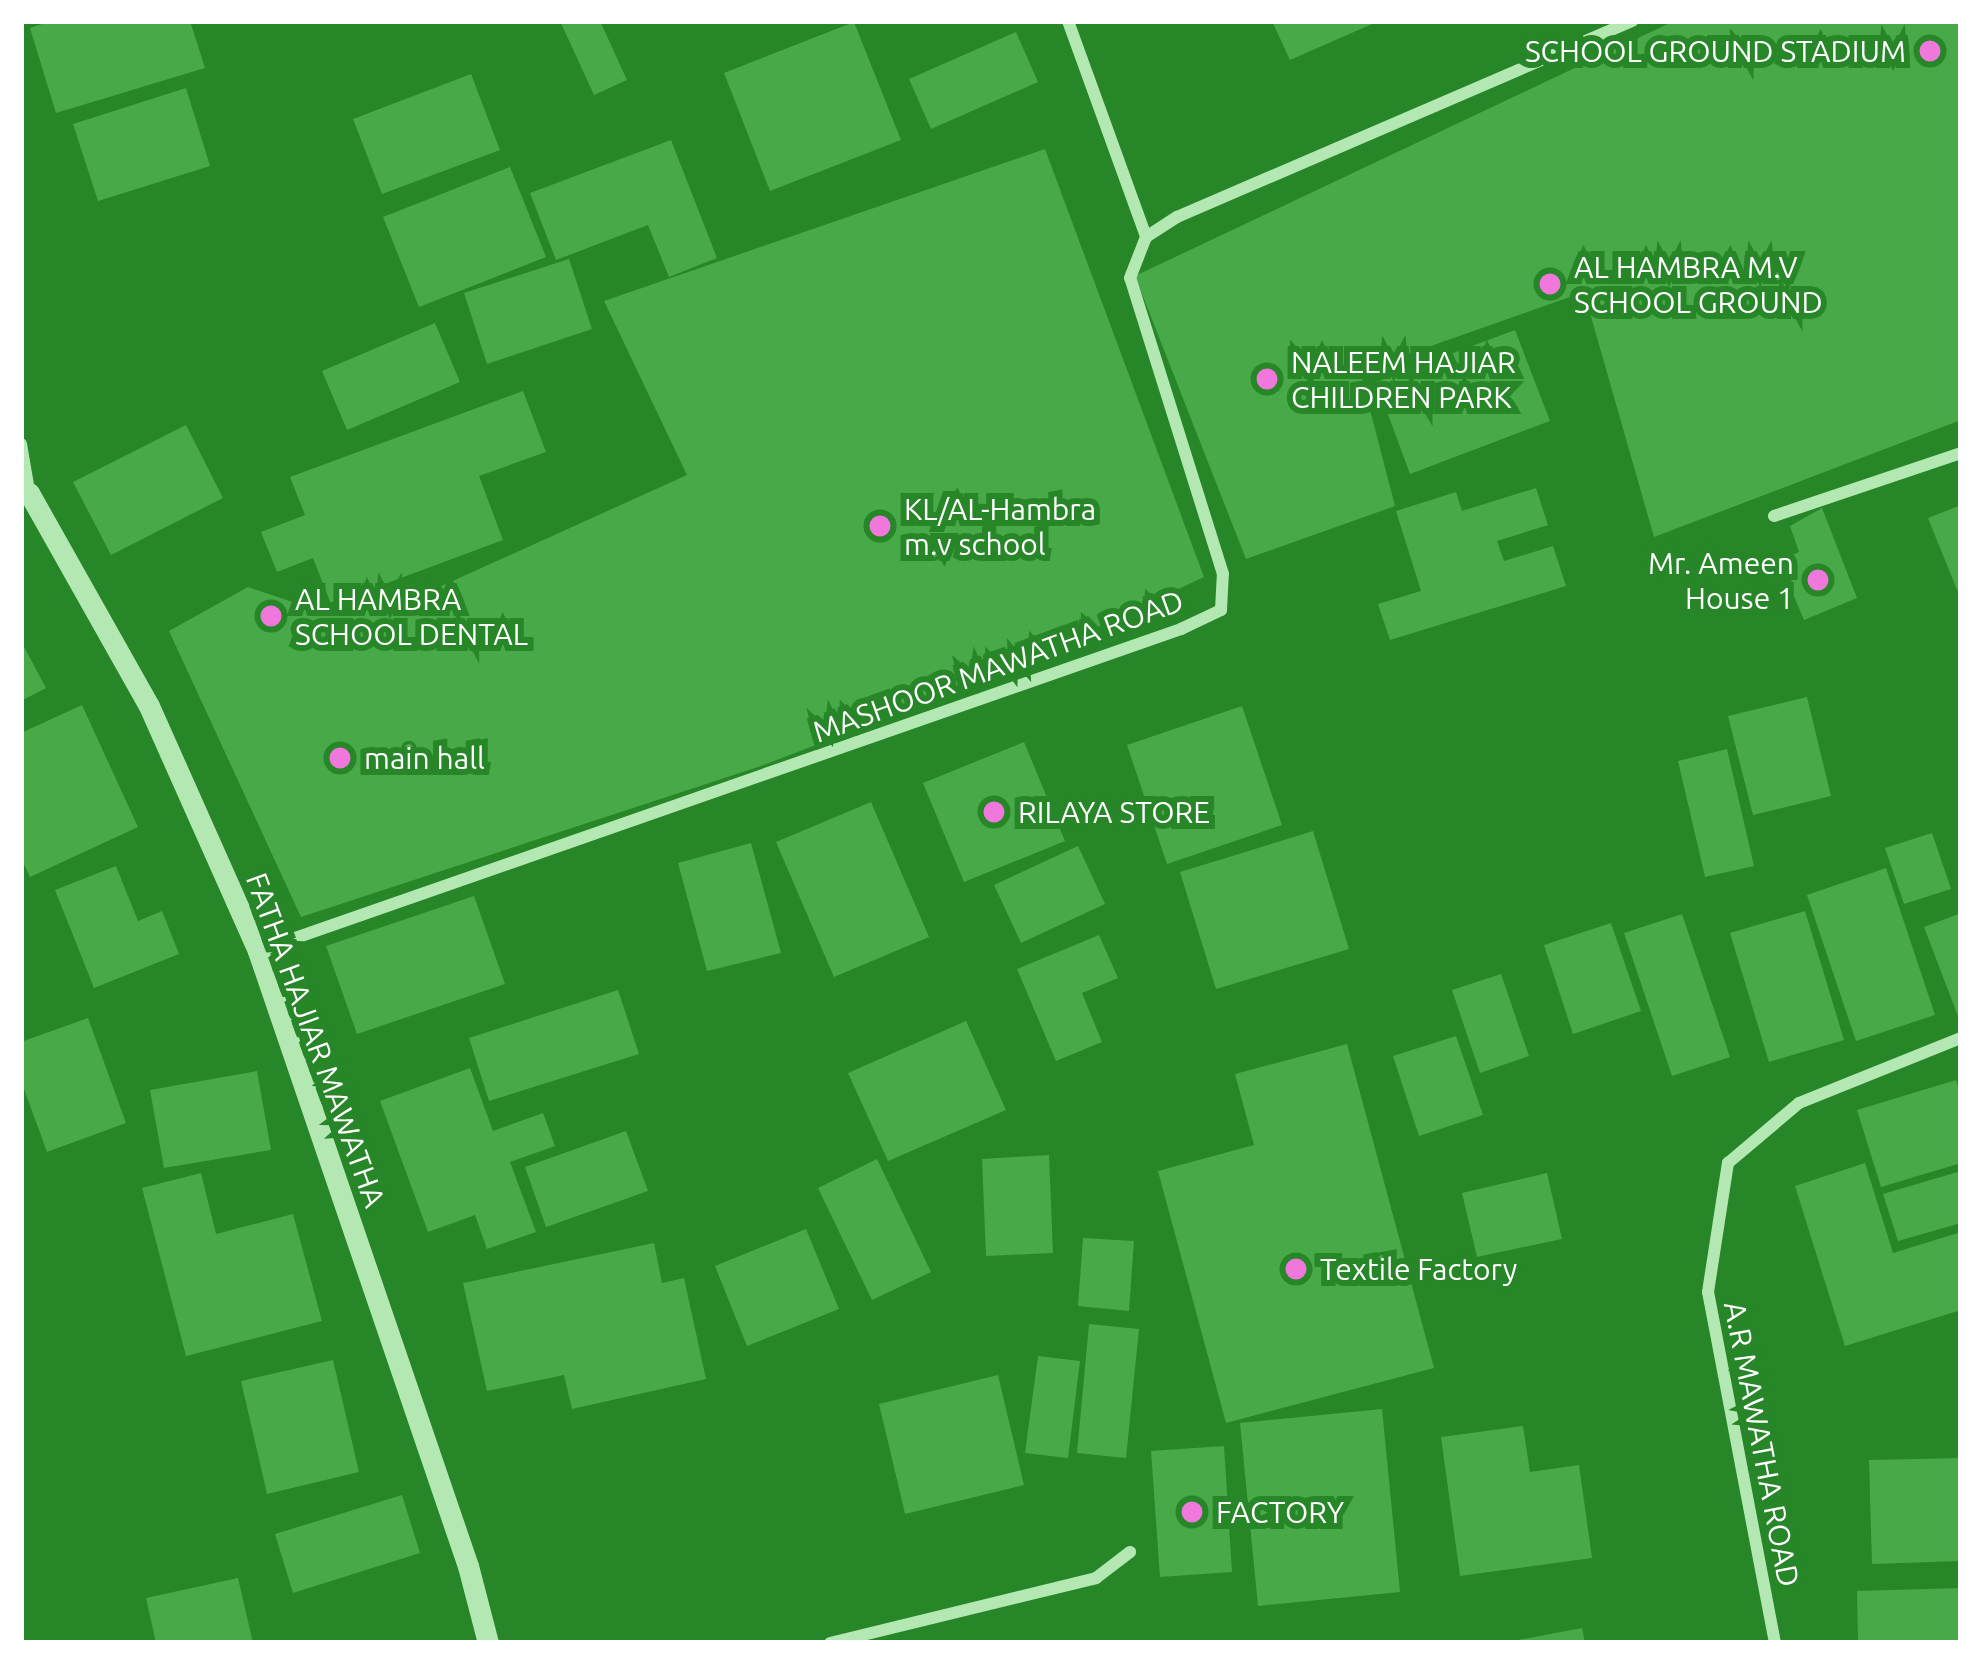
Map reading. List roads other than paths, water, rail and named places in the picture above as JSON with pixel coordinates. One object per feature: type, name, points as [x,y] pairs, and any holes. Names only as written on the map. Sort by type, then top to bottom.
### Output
[{"type":"street","points":[[1068,21],[1146,237],[1177,217],[1633,21]]},
{"type":"street","name":"MASHOOR MAWATHA ROAD","points":[[258,951],[1181,629],[1222,610],[1223,574],[1130,278],[1146,237]]},
{"type":"street","points":[[21,444],[25,491]]},
{"type":"street","points":[[1774,516],[1961,453]]},
{"type":"street","name":"FATHA HAJIAR MAWATHA","points":[[25,491],[149,706],[258,951],[468,1565],[488,1643]]},
{"type":"street","name":"A.R MAWATHA ROAD","points":[[1775,1643],[1708,1292],[1728,1163],[1799,1103],[1961,1038]]},
{"type":"street","points":[[830,1643],[1096,1578],[1130,1552]]},
{"type":"place","name":"SCHOOL GROUND STADIUM","points":[[1930,51]]},
{"type":"place","name":"AL HAMBRA M.V SCHOOL GROUND","points":[[1550,284]]},
{"type":"place","name":"NALEEM HAJIAR CHILDREN PARK","points":[[1267,379]]},
{"type":"place","name":"KL/AL-Hambra m.v school","points":[[880,526]]},
{"type":"place","name":"Mr. Ameen House 1","points":[[1818,580]]},
{"type":"place","name":"AL HAMBRA SCHOOL DENTAL","points":[[271,616]]},
{"type":"place","name":"main hall","points":[[340,758]]},
{"type":"place","name":"RILAYA STORE","points":[[994,812]]},
{"type":"place","name":"Textile Factory","points":[[1296,1269]]},
{"type":"place","name":"FACTORY","points":[[1192,1512]]}]
